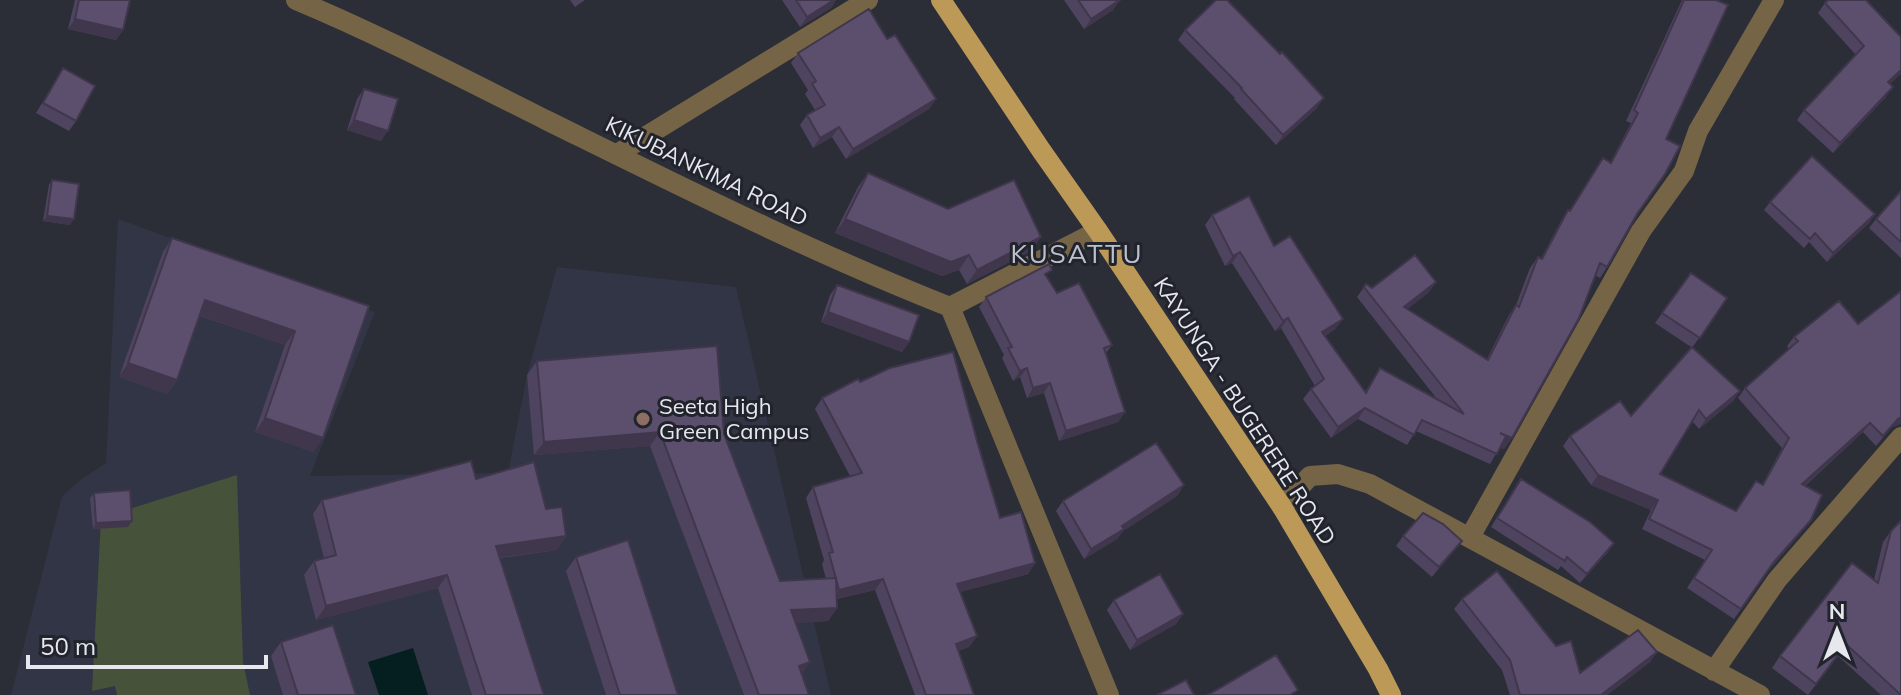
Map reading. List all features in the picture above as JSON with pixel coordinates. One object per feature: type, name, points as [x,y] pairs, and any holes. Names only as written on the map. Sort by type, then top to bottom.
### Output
[{"type":"main road","name":"KAYUNGA - BUGERERE ROAD","points":[[941,0],[1282,507],[1391,695]]},
{"type":"street","name":"KIKUBANKIMA ROAD","points":[[296,0],[359,26],[617,154],[886,282],[950,307]]},
{"type":"street","points":[[617,154],[868,0]]},
{"type":"street","points":[[1470,537],[1641,231],[1684,171],[1698,131],[1774,0]]},
{"type":"street","points":[[1098,231],[950,307],[1109,695]]},
{"type":"street","points":[[1714,671],[1777,580],[1901,437]]},
{"type":"street","points":[[1282,507],[1310,476],[1338,474],[1370,484],[1760,695]]},
{"type":"shaded area","name":"Seeta High Green Campus","points":[[118,219],[375,312],[310,476],[508,473],[527,375],[557,267],[736,287],[831,695],[11,695],[62,496],[106,463]]},
{"type":"shaded area","points":[[237,475],[243,662],[250,695],[117,695],[115,686],[92,691],[101,518]]},
{"type":"shaded area","points":[[413,648],[428,695],[379,695],[368,662]]},
{"type":"building","points":[[79,0],[130,0],[123,30],[75,19]]},
{"type":"building","points":[[796,0],[834,0],[807,17]]},
{"type":"building","points":[[1078,0],[1120,0],[1091,19]]},
{"type":"building","points":[[1216,0],[1227,0],[1280,54],[1282,52],[1324,98],[1283,135],[1185,30]]},
{"type":"building","points":[[1684,0],[1716,0],[1728,5],[1666,139],[1680,146],[1607,267],[1600,263],[1579,318],[1512,438],[1500,433],[1506,436],[1497,454],[1422,420],[1414,435],[1365,408],[1338,427],[1311,389],[1324,379],[1288,318],[1283,321],[1240,252],[1233,256],[1212,215],[1249,196],[1274,246],[1290,236],[1343,319],[1322,332],[1366,393],[1380,368],[1464,414],[1364,287],[1366,284],[1372,288],[1415,255],[1436,282],[1404,307],[1488,360],[1516,305],[1519,307],[1538,257],[1542,259],[1568,210],[1603,158],[1611,163],[1638,113],[1634,110]]},
{"type":"building","points":[[1828,0],[1866,0],[1901,37],[1901,70],[1888,82],[1893,87],[1840,143],[1804,110],[1864,46],[1825,3]]},
{"type":"building","points":[[869,9],[887,39],[895,35],[936,99],[853,149],[839,127],[820,138],[807,115],[825,105],[812,84],[816,81],[798,53]]},
{"type":"building","points":[[63,68],[95,86],[76,121],[43,103]]},
{"type":"building","points":[[364,89],[398,99],[388,131],[354,120]]},
{"type":"building","points":[[1812,156],[1875,214],[1833,253],[1815,233],[1810,239],[1770,202]]},
{"type":"building","points":[[868,173],[948,209],[1014,180],[1041,237],[977,270],[969,255],[951,262],[845,219]]},
{"type":"building","points":[[52,180],[79,184],[74,219],[47,216]]},
{"type":"building","points":[[1901,191],[1901,242],[1876,219]]},
{"type":"building","points":[[172,238],[369,306],[323,438],[265,418],[295,331],[205,300],[177,380],[128,363]]},
{"type":"building","points":[[1049,264],[1052,270],[1045,274],[1057,293],[1079,283],[1112,345],[1104,348],[1125,412],[1066,431],[1050,383],[1033,388],[1027,368],[1020,371],[1008,348],[1012,347],[986,297]]},
{"type":"building","points":[[1691,273],[1727,298],[1700,338],[1662,313]]},
{"type":"building","points":[[837,285],[919,315],[909,342],[828,312]]},
{"type":"building","points":[[1901,291],[1901,417],[1883,436],[1870,423],[1802,484],[1822,495],[1811,520],[1773,563],[1741,609],[1694,578],[1712,550],[1649,519],[1658,500],[1598,475],[1570,436],[1620,401],[1631,416],[1692,347],[1740,391],[1706,419],[1699,410],[1660,474],[1736,511],[1756,481],[1763,485],[1789,438],[1745,388],[1798,341],[1794,337],[1839,301],[1858,324]]},
{"type":"building","points":[[717,346],[724,434],[780,581],[836,578],[837,608],[791,610],[810,662],[799,666],[809,695],[759,695],[660,432],[544,442],[537,361]]},
{"type":"building","points":[[953,352],[1000,518],[1021,512],[1035,563],[957,584],[977,636],[956,644],[974,695],[926,695],[883,579],[839,590],[829,553],[833,552],[813,487],[862,473],[822,398],[858,379],[860,382],[890,368]]},
{"type":"building","points":[[1156,443],[1184,485],[1091,549],[1063,501]]},
{"type":"building","points":[[471,461],[476,479],[534,462],[546,509],[562,507],[566,536],[496,546],[544,695],[486,695],[447,575],[326,606],[314,561],[336,555],[322,500]]},
{"type":"building","points":[[1521,479],[1590,522],[1614,543],[1587,574],[1567,557],[1565,561],[1497,518]]},
{"type":"building","points":[[130,490],[132,521],[96,523],[94,493]]},
{"type":"building","points":[[1423,513],[1443,524],[1462,541],[1439,567],[1403,536]]},
{"type":"building","points":[[1901,521],[1901,695],[1846,644],[1816,684],[1780,656],[1852,563],[1878,583],[1891,531]]},
{"type":"building","points":[[628,540],[678,695],[620,695],[576,557]]},
{"type":"building","points":[[1497,571],[1556,646],[1571,641],[1580,673],[1638,630],[1657,652],[1601,695],[1520,695],[1510,660],[1462,599]]},
{"type":"building","points":[[1160,574],[1183,614],[1137,640],[1114,600]]},
{"type":"building","points":[[333,625],[356,695],[298,695],[281,642]]},
{"type":"building","points":[[1276,655],[1298,690],[1290,695],[1208,695]]},
{"type":"building","points":[[1186,680],[1194,695],[1157,695]]},
{"type":"place","name":"Seeta High Green Campus","points":[[643,419]]},
{"type":"district","name":"KUSATTU","points":[[1077,253]]}]
